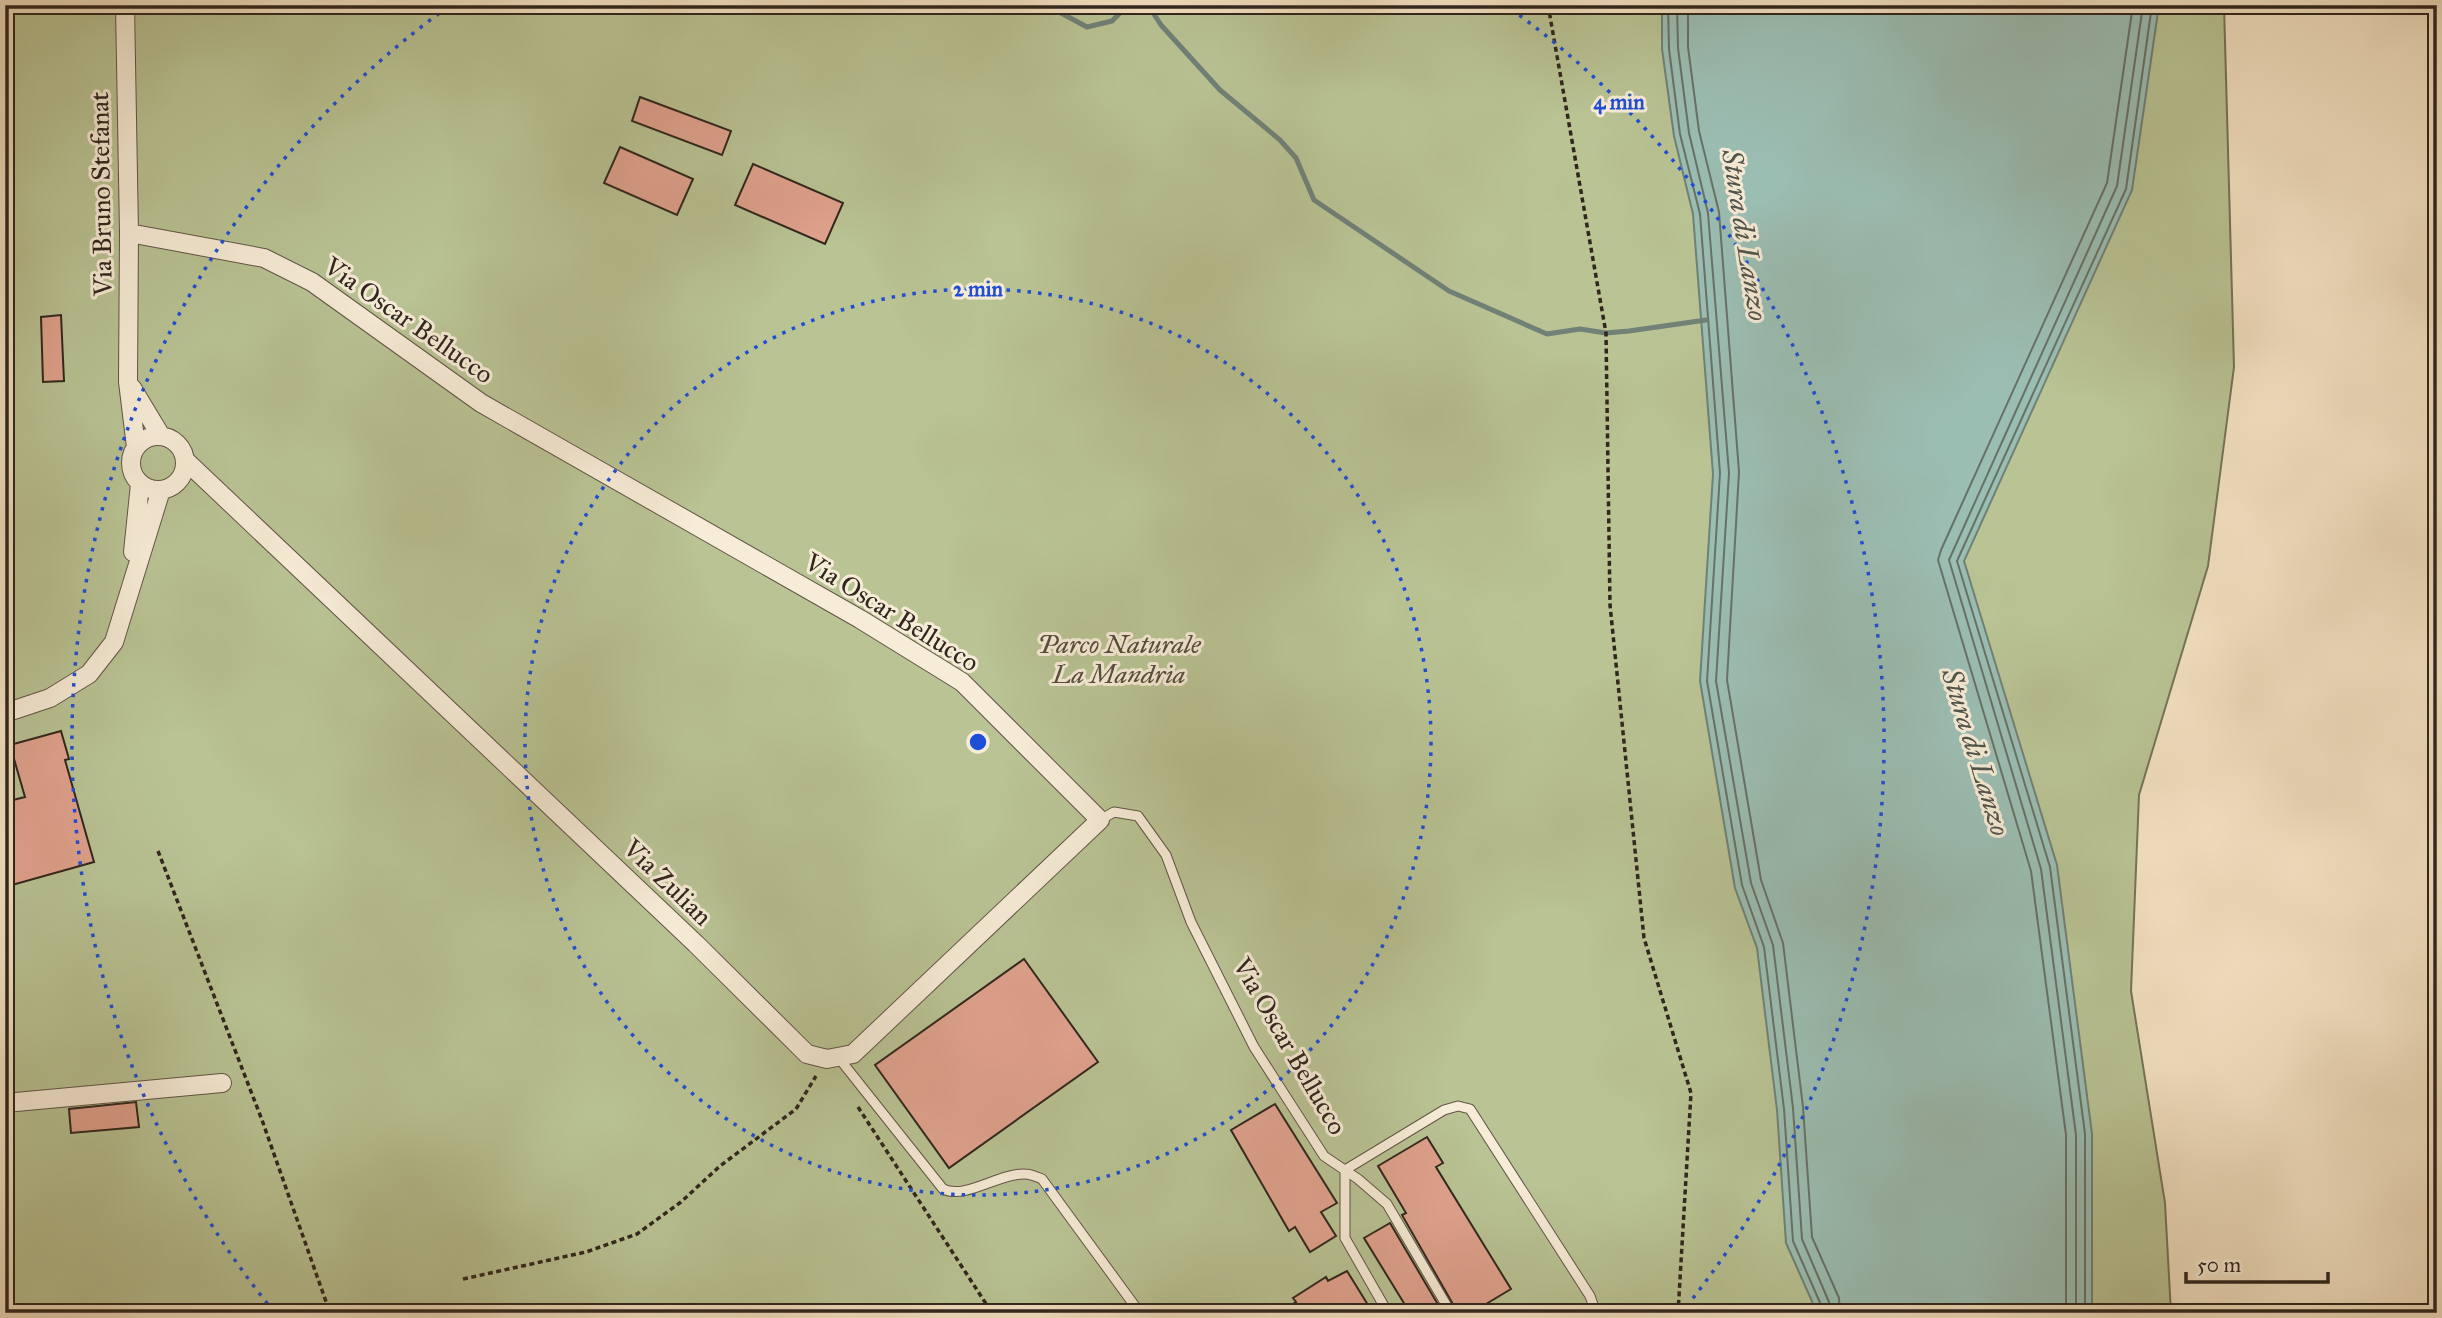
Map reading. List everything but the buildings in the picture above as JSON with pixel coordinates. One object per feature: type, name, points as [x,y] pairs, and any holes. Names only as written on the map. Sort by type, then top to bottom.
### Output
[{"type":"street","name":"Via Bruno Stefanat","points":[[125,5],[130,233],[128,382],[136,447]]},
{"type":"street","name":"Via Oscar Bellucco","points":[[130,233],[264,258],[312,282],[481,403],[848,612],[962,682],[1100,820]]},
{"type":"street","points":[[128,382],[161,436]]},
{"type":"street","points":[[5,713],[50,698],[89,674],[114,642],[130,587],[168,487],[183,473],[184,460],[180,449],[172,440],[161,436],[147,438],[136,447],[131,459],[132,473],[140,484],[150,489],[168,487],[211,483]]},
{"type":"street","name":"Via Zulian","points":[[184,460],[696,944],[807,1054],[833,1058]]},
{"type":"street","points":[[130,587],[140,484]]},
{"type":"street","points":[[833,1058],[853,1054],[1100,820]]},
{"type":"street","points":[[5,1103],[222,1083]]},
{"type":"lane","name":"Via Oscar Bellucco","points":[[1100,820],[1114,812],[1138,816],[1166,855],[1191,922],[1254,1047],[1324,1156],[1345,1170],[1345,1238],[1388,1313]]},
{"type":"lane","points":[[833,1058],[943,1189],[964,1192],[988,1181],[1027,1174],[1042,1179],[1140,1313]]},
{"type":"lane","points":[[1451,1313],[1387,1204],[1345,1170],[1444,1110],[1458,1106],[1469,1109],[1590,1296],[1596,1313]]},
{"type":"path","points":[[1548,5],[1606,333],[1610,605],[1644,938],[1691,1093],[1678,1313]]},
{"type":"path","points":[[158,851],[262,1120],[330,1313]]},
{"type":"path","points":[[464,1279],[586,1252],[637,1234],[681,1202],[720,1166],[796,1109],[833,1058]]},
{"type":"path","points":[[857,1105],[992,1313]]},
{"type":"green space","name":"Parco Naturale La Mandria","points":[[5,5],[2224,5],[2234,367],[2208,566],[2139,795],[2131,991],[2165,1203],[2171,1313],[5,1313]]},
{"type":"water","name":"Stura di Lanzo","points":[[1662,5],[2159,5],[2132,190],[1964,561],[2057,865],[2092,1134],[2092,1313],[1813,1313],[1815,1308],[1786,1243],[1777,1110],[1757,948],[1735,888],[1700,681],[1713,474],[1693,214],[1674,136],[1662,49]]},
{"type":"waterway","points":[[1046,5],[1087,27],[1112,21],[1128,5]]},
{"type":"waterway","points":[[1148,5],[1161,25],[1220,90],[1280,140],[1296,158],[1314,200],[1449,291],[1547,334],[1580,329],[1606,333],[1629,331],[1706,320]]}]
